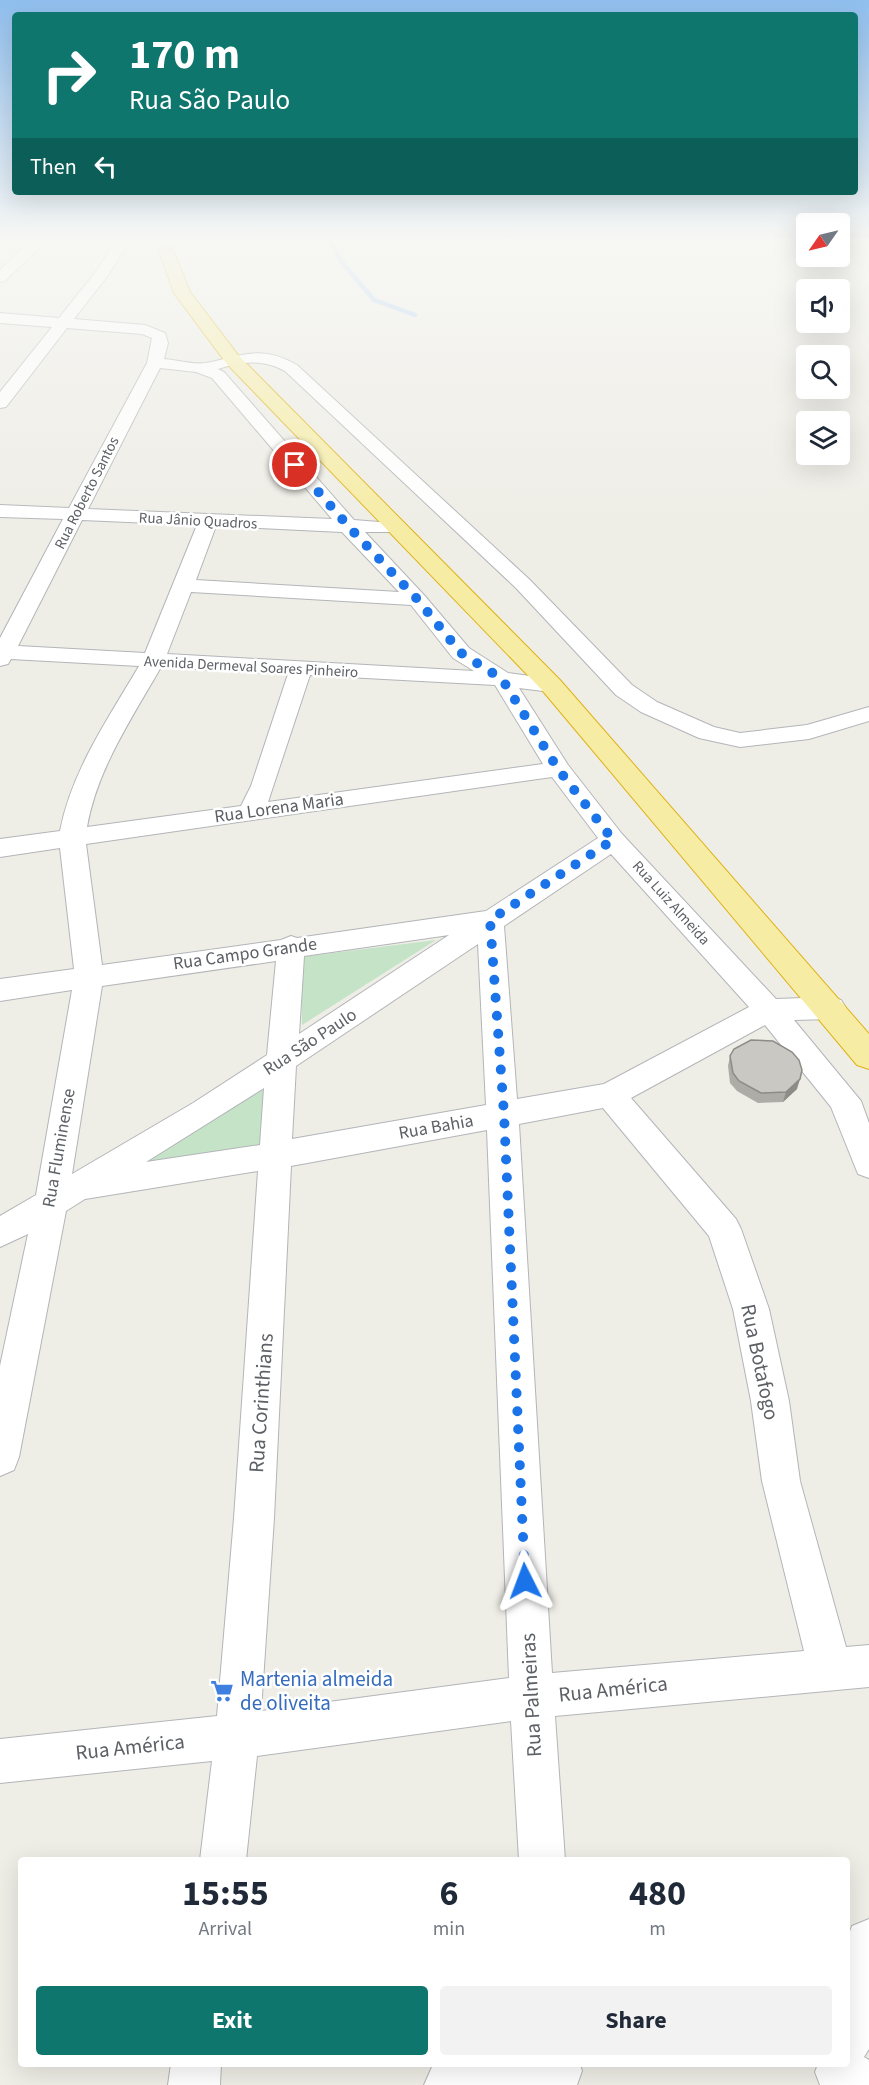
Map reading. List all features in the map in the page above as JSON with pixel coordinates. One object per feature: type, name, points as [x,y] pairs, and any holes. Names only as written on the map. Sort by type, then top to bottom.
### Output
[{"type":"highway","points":[[216,337],[232,359],[551,685],[831,1008],[869,1056]]},
{"type":"street","points":[[0,403],[49,337]]},
{"type":"street","name":"Rua Roberto Santos","points":[[2,654],[155,363],[160,343],[157,337]]},
{"type":"street","points":[[155,363],[206,368],[232,359],[272,358],[291,368],[523,584],[617,683],[655,711],[707,733],[740,740],[809,732],[869,714]]},
{"type":"street","name":"Rua Luiz Almeida","points":[[206,368],[228,384],[349,527],[417,599],[461,653],[502,679],[558,769],[613,840],[769,1010],[845,1101],[869,1165]]},
{"type":"street","name":"Rua Jânio Quadros","points":[[0,511],[208,522],[397,528]]},
{"type":"street","name":"Rua Fluminense","points":[[0,1457],[51,1202],[89,977],[72,837],[78,805],[87,780],[153,661],[208,522]]},
{"type":"street","points":[[183,585],[417,599]]},
{"type":"street","name":"Avenida Dermeval Soares Pinheiro","points":[[2,654],[502,679],[551,685]]},
{"type":"street","points":[[251,811],[263,786],[302,670]]},
{"type":"street","name":"Rua Lorena Maria","points":[[0,848],[558,769]]},
{"type":"street","name":"Rua São Paulo","points":[[0,1233],[178,1129],[613,840]]},
{"type":"street","name":"Rua Campo Grande","points":[[0,990],[291,946],[490,920]]},
{"type":"street","name":"Rua Palmeiras","points":[[490,920],[504,1114],[530,1697],[542,1857]]},
{"type":"street","name":"Rua Corinthians","points":[[223,1857],[239,1736],[277,1155],[280,1061],[291,946]]},
{"type":"street","points":[[769,1010],[831,1008]]},
{"type":"street","name":"Rua Bahia","points":[[83,1186],[277,1155],[610,1095],[769,1010]]},
{"type":"street","name":"Rua Botafogo","points":[[610,1095],[724,1229],[751,1310],[770,1401],[781,1481],[849,1667]]},
{"type":"street","name":"Rua América","points":[[0,1761],[239,1736],[530,1697],[849,1667]]},
{"type":"street","points":[[850,2047],[869,1943]]},
{"type":"street","points":[[194,2085],[196,2067]]},
{"type":"street","points":[[450,2085],[557,2073]]},
{"type":"green space","points":[[436,940],[302,1025],[301,957]]},
{"type":"green space","points":[[267,1083],[267,1151],[125,1171]]},
{"type":"building","points":[[751,1040],[773,1041],[792,1052],[799,1060],[802,1070],[800,1079],[786,1092],[761,1093],[739,1081],[733,1073],[730,1056],[734,1049]]},
{"type":"place","name":"Martenia almeida de oliveita","points":[[222,1691]]},
{"type":"route","points":[[295,465],[349,527],[417,599],[461,653],[502,679],[558,769],[613,840],[490,920],[504,1114],[525,1581]]}]
